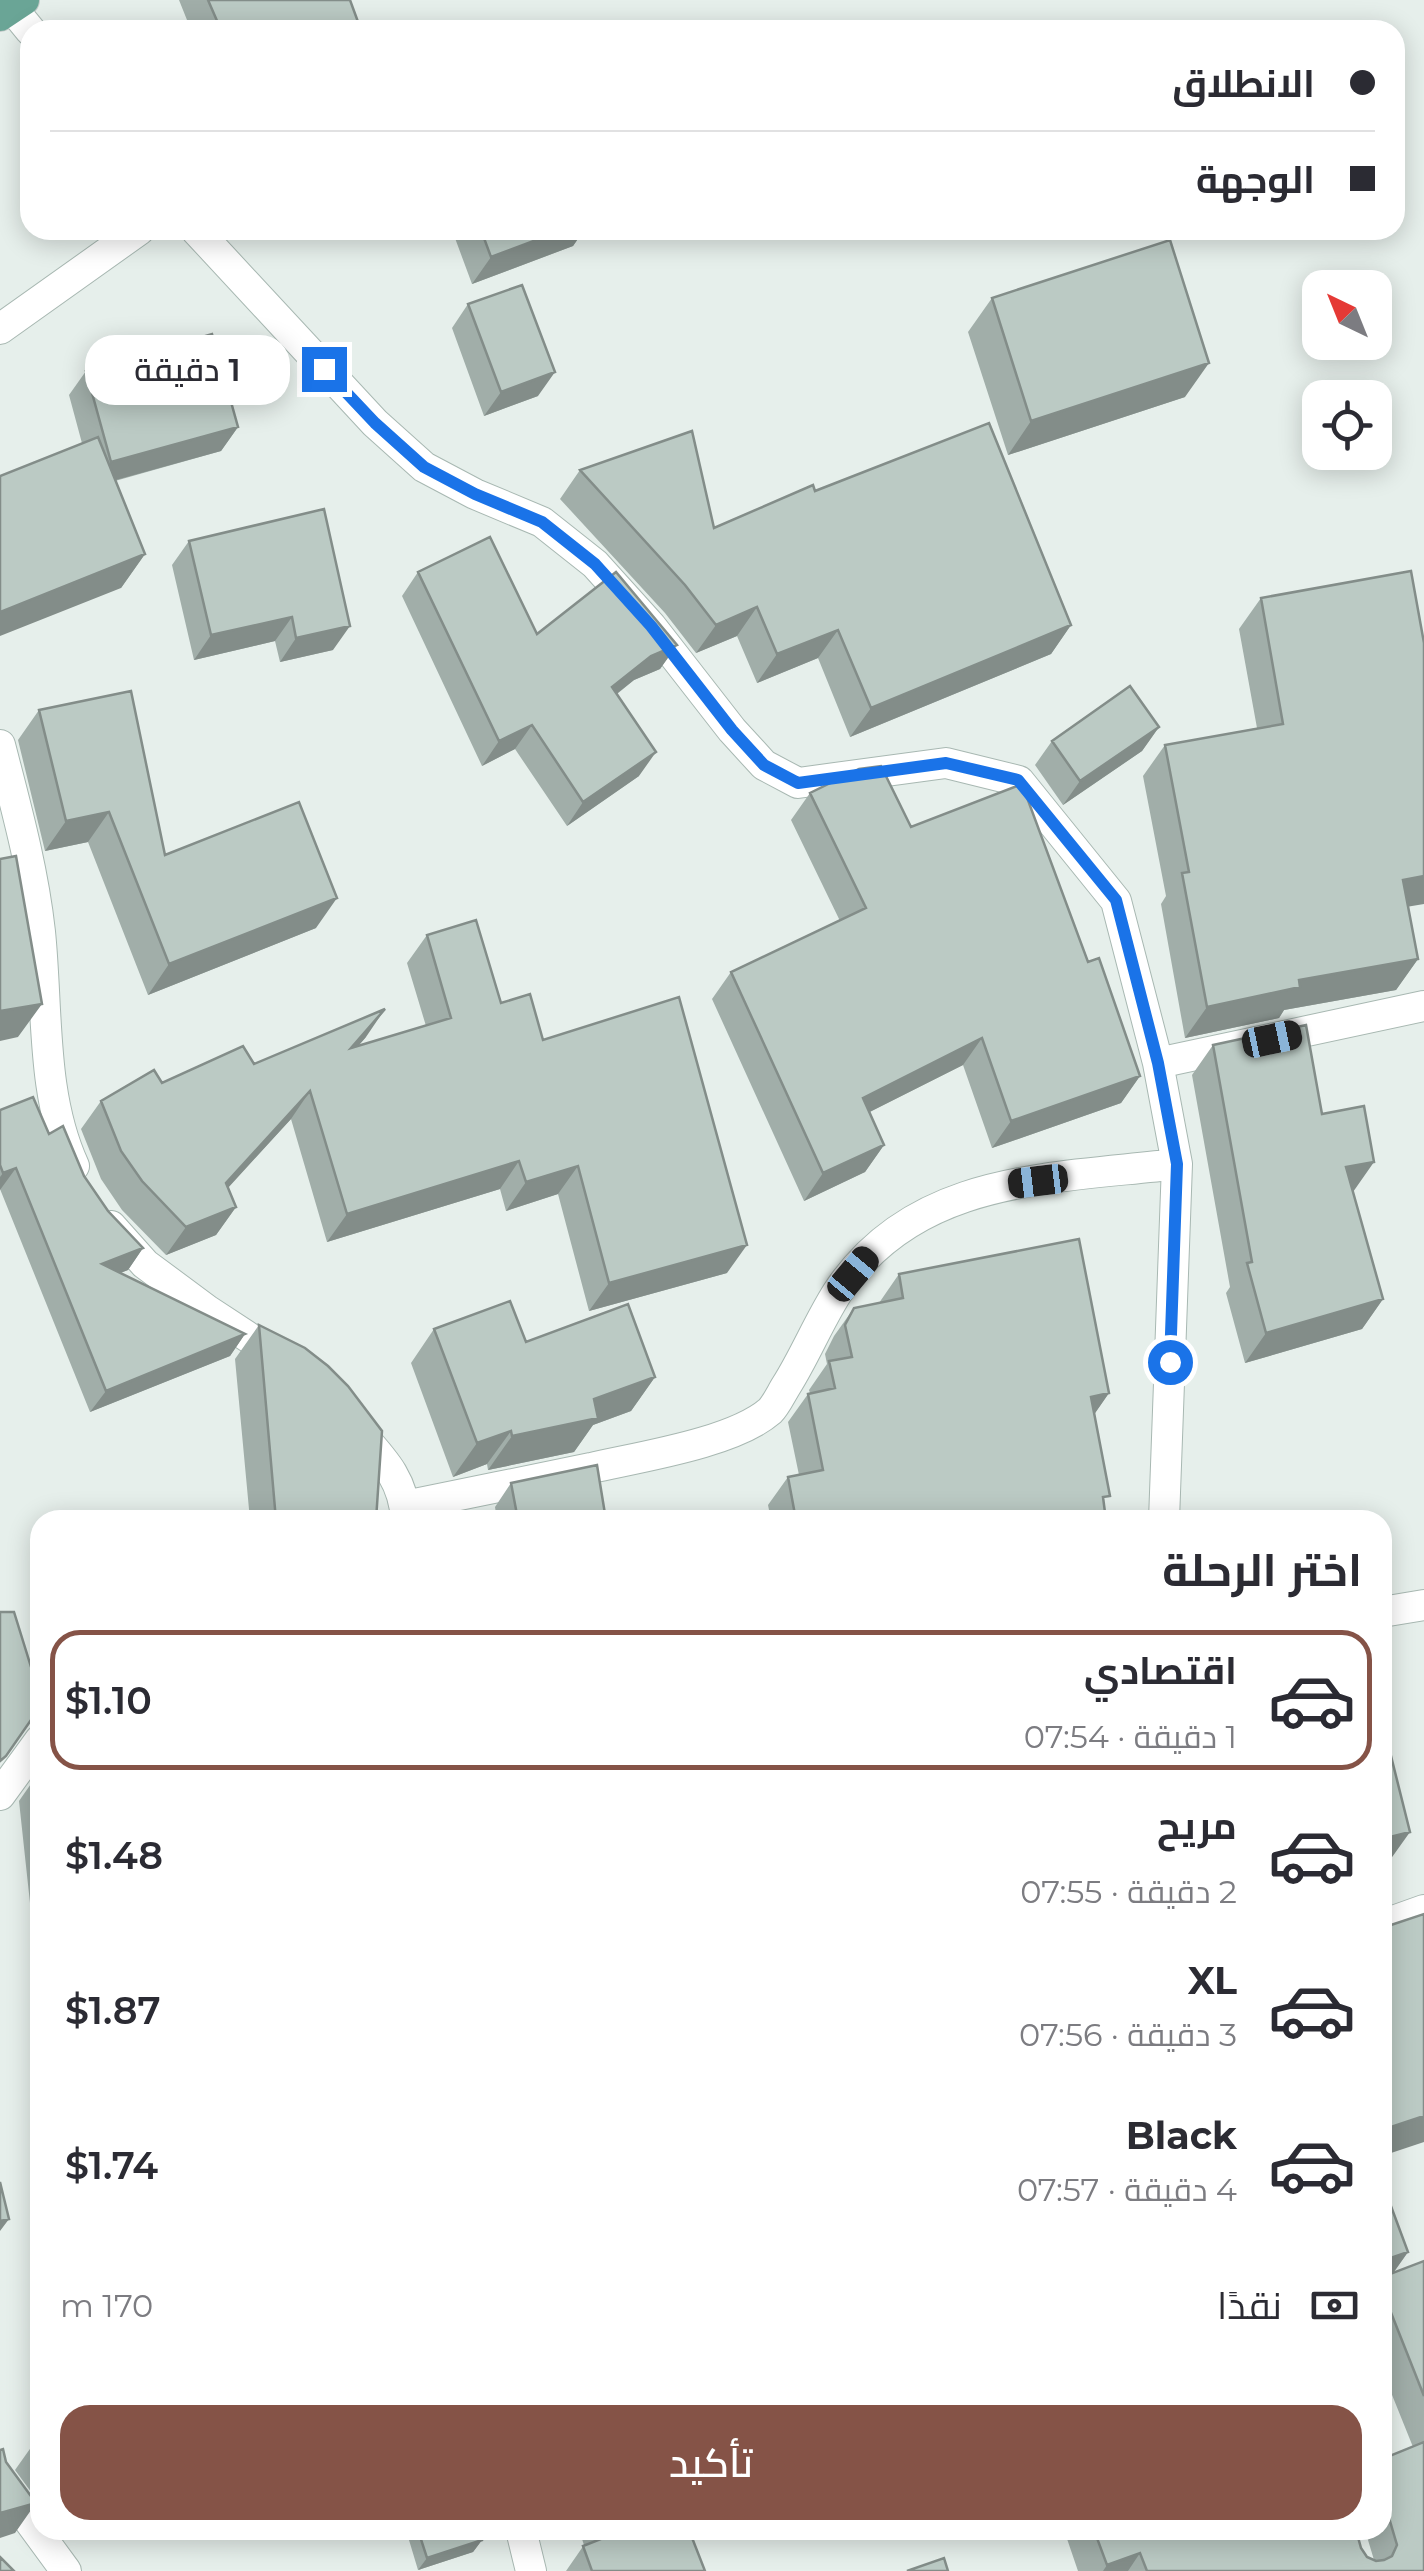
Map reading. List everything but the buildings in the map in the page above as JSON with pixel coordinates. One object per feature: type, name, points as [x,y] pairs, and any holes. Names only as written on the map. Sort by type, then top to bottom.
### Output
[{"type":"street","points":[[0,329],[125,240]]},
{"type":"street","points":[[205,240],[375,423],[424,467],[542,522],[595,564],[764,765],[798,783],[946,763],[1018,780],[1116,900],[1158,1063],[1177,1164],[1164,1510]]},
{"type":"street","points":[[0,745],[31,873],[40,932],[53,1103],[66,1149],[91,1199],[145,1264],[312,1381]]},
{"type":"street","points":[[1158,1063],[1424,1006]]},
{"type":"street","points":[[419,1510],[730,1434],[771,1410],[802,1362],[837,1293],[868,1255],[906,1222],[952,1200],[1004,1185],[1177,1164]]},
{"type":"street","points":[[335,1406],[397,1479],[405,1510]]},
{"type":"street","points":[[1392,1610],[1424,1605]]},
{"type":"street","points":[[0,1794],[30,1754]]},
{"type":"street","points":[[1392,1921],[1424,1910]]},
{"type":"street","points":[[0,2481],[30,2522]]},
{"type":"street","points":[[43,2540],[66,2571]]},
{"type":"street","points":[[523,2540],[531,2571]]},
{"type":"route","points":[[324,369],[424,467],[542,522],[595,564],[764,765],[798,783],[946,763],[1018,780],[1116,900],[1158,1063],[1177,1164],[1170,1362]]}]
